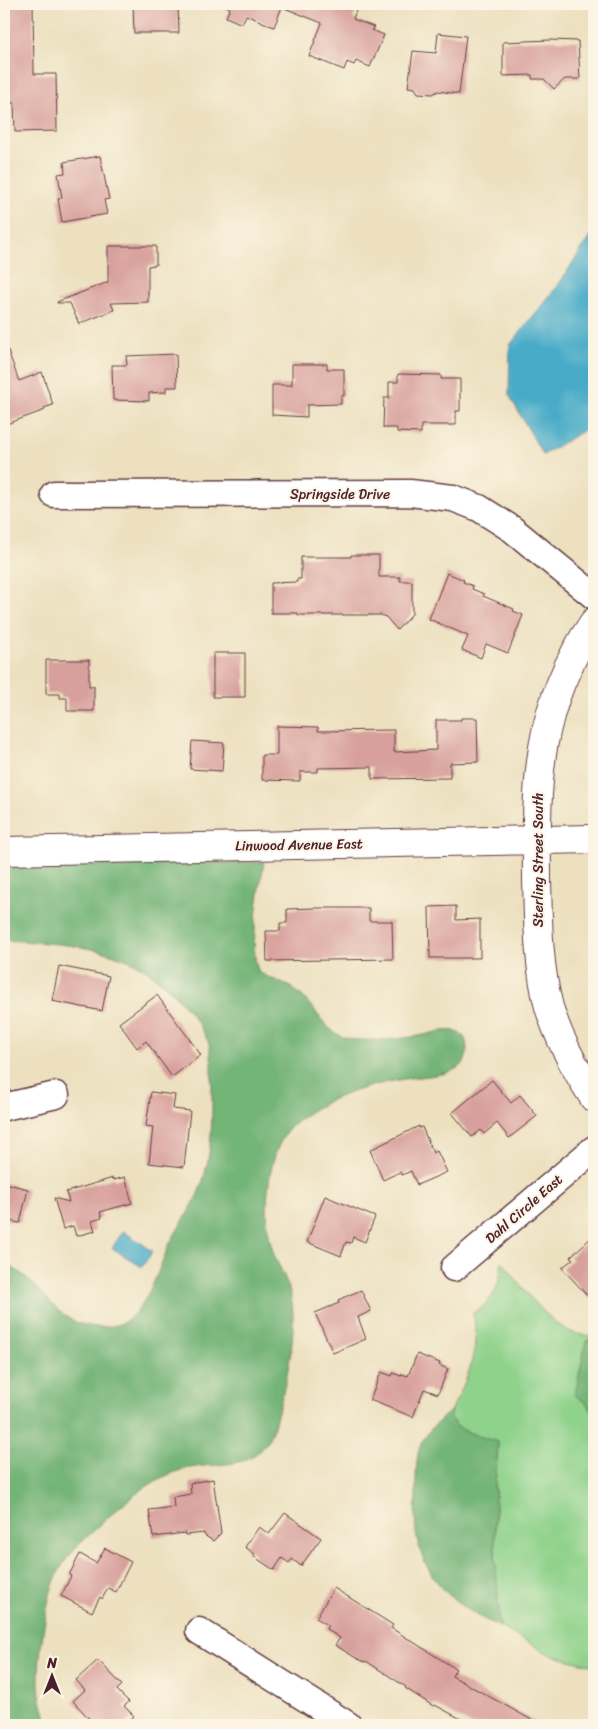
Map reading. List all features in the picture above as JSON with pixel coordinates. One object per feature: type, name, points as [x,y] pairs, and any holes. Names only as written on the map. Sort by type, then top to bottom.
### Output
[{"type":"street","name":"Springside Drive","points":[[54,494],[410,493],[453,498],[479,508],[502,522],[594,596]]},
{"type":"street","name":"Sterling Street South","points":[[594,622],[566,670],[547,726],[539,775],[537,840],[538,924],[540,963],[544,984],[553,1019],[566,1049],[594,1098]]},
{"type":"street","name":"Linwood Avenue East","points":[[4,851],[594,839]]},
{"type":"street","points":[[4,1107],[56,1095]]},
{"type":"street","name":"Dahl Circle East","points":[[454,1268],[594,1148]]},
{"type":"street","points":[[198,1632],[348,1725]]},
{"type":"green space","points":[[264,862],[255,935],[256,963],[259,972],[296,991],[330,1029],[347,1038],[389,1040],[454,1031],[462,1035],[465,1040],[467,1048],[466,1057],[462,1065],[451,1071],[379,1084],[330,1101],[302,1117],[282,1138],[272,1168],[267,1202],[267,1219],[272,1248],[290,1292],[293,1333],[286,1377],[271,1434],[258,1452],[241,1461],[190,1468],[164,1476],[141,1490],[120,1507],[74,1550],[63,1564],[53,1586],[47,1606],[43,1632],[39,1680],[42,1703],[50,1725],[4,1725],[4,1264],[20,1272],[64,1315],[76,1322],[92,1326],[113,1326],[124,1322],[133,1315],[155,1280],[169,1245],[201,1186],[210,1148],[212,1067],[209,1044],[197,1022],[178,999],[146,970],[121,957],[88,948],[4,940],[4,867]]},
{"type":"green space","points":[[502,1261],[524,1290],[552,1319],[571,1332],[594,1336],[586,1342],[584,1349],[586,1403],[594,1414],[594,1666],[553,1656],[500,1627],[495,1555],[495,1486],[498,1443],[461,1428],[451,1418],[451,1410],[468,1375],[474,1351],[475,1326],[473,1313],[487,1303],[495,1291],[498,1285]]},
{"type":"green space","points":[[594,1337],[594,1414],[586,1403],[575,1395],[586,1342]]},
{"type":"green space","points":[[451,1410],[451,1419],[456,1426],[467,1432],[498,1442],[495,1486],[495,1555],[500,1627],[461,1605],[440,1586],[424,1561],[417,1540],[415,1516],[416,1470],[419,1449],[427,1434]]},
{"type":"water","points":[[594,230],[594,424],[543,455],[509,395],[510,345],[559,284]]},
{"type":"water","points":[[123,1231],[153,1251],[142,1267],[112,1248]]},
{"type":"building","points":[[4,4],[33,4],[34,74],[56,74],[57,131],[15,132],[14,103],[4,103]]},
{"type":"building","points":[[133,4],[178,4],[179,33],[134,33]]},
{"type":"building","points":[[221,4],[346,4],[357,8],[353,19],[374,27],[372,30],[384,35],[370,67],[356,61],[354,65],[347,62],[344,70],[309,56],[322,23],[282,7],[274,27],[246,15],[242,24],[226,17],[230,8]]},
{"type":"building","points":[[438,33],[466,36],[459,94],[438,91],[433,94],[418,93],[415,88],[408,87],[413,51],[436,53]]},
{"type":"building","points":[[578,41],[580,79],[565,79],[554,89],[544,79],[532,79],[532,75],[503,76],[503,42]]},
{"type":"building","points":[[100,156],[109,199],[104,200],[107,214],[62,222],[58,199],[62,198],[58,174],[65,173],[64,162]]},
{"type":"building","points":[[108,246],[156,246],[156,265],[148,266],[148,302],[111,303],[114,310],[79,324],[70,303],[57,302],[108,282]]},
{"type":"building","points":[[4,345],[6,345],[19,381],[42,372],[53,405],[44,408],[45,410],[4,425]]},
{"type":"building","points":[[176,354],[177,387],[166,387],[166,392],[149,393],[149,401],[113,400],[112,365],[127,365],[126,356]]},
{"type":"building","points":[[292,364],[327,364],[327,369],[344,369],[344,396],[341,396],[341,404],[307,405],[307,417],[272,415],[272,385],[292,385]]},
{"type":"building","points":[[398,374],[441,375],[441,379],[460,379],[460,411],[456,411],[456,425],[421,425],[421,433],[397,432],[397,428],[383,428],[384,398],[389,398],[389,382],[398,382]]},
{"type":"building","points":[[351,555],[379,555],[379,577],[400,577],[400,581],[412,581],[412,614],[397,630],[386,617],[381,615],[298,615],[298,613],[271,613],[271,583],[297,582],[297,579],[301,579],[301,557],[351,557]]},
{"type":"building","points":[[447,573],[464,580],[463,582],[473,586],[472,589],[484,594],[483,596],[514,609],[513,611],[523,615],[508,653],[486,644],[481,658],[462,650],[468,636],[429,619]]},
{"type":"building","points":[[213,653],[245,653],[245,697],[213,697]]},
{"type":"building","points":[[46,660],[89,660],[89,686],[94,686],[94,711],[67,711],[67,698],[60,698],[60,694],[46,694]]},
{"type":"building","points":[[461,718],[477,718],[478,762],[450,763],[450,778],[372,779],[372,767],[318,768],[318,772],[300,772],[300,781],[262,780],[262,755],[277,755],[277,726],[318,727],[318,731],[394,730],[394,752],[436,750],[436,720],[461,720]]},
{"type":"building","points":[[192,741],[224,743],[222,771],[190,769]]},
{"type":"building","points":[[456,906],[456,920],[480,919],[480,958],[430,958],[429,907]]},
{"type":"building","points":[[369,908],[369,921],[392,921],[393,959],[267,961],[266,931],[280,931],[280,923],[287,923],[287,909]]},
{"type":"building","points":[[59,966],[109,976],[102,1011],[52,1001]]},
{"type":"building","points":[[157,995],[201,1055],[172,1077],[146,1041],[137,1048],[119,1023]]},
{"type":"building","points":[[492,1080],[511,1103],[520,1095],[537,1116],[509,1138],[497,1123],[484,1134],[481,1130],[472,1137],[452,1113]]},
{"type":"building","points":[[151,1092],[175,1095],[173,1109],[190,1111],[184,1167],[149,1163],[153,1127],[146,1126]]},
{"type":"building","points":[[419,1126],[419,1128],[422,1127],[433,1153],[437,1151],[447,1172],[417,1185],[411,1171],[402,1175],[400,1172],[383,1180],[370,1150]]},
{"type":"building","points":[[125,1177],[132,1203],[100,1212],[102,1218],[92,1221],[95,1231],[76,1236],[73,1226],[63,1229],[54,1198],[69,1202],[66,1192],[113,1178],[114,1180]]},
{"type":"building","points":[[4,1183],[28,1189],[20,1223],[4,1220]]},
{"type":"building","points":[[325,1196],[375,1217],[365,1242],[353,1237],[351,1243],[346,1242],[341,1256],[307,1242]]},
{"type":"building","points":[[594,1235],[594,1303],[562,1268],[573,1259],[570,1257]]},
{"type":"building","points":[[361,1290],[371,1311],[358,1317],[366,1339],[333,1353],[315,1313],[339,1303],[338,1300]]},
{"type":"building","points":[[417,1354],[440,1363],[439,1365],[448,1369],[438,1394],[424,1389],[413,1417],[370,1400],[381,1372],[392,1376],[393,1373],[408,1376]]},
{"type":"building","points":[[213,1479],[221,1533],[213,1541],[204,1533],[153,1537],[149,1510],[174,1507],[173,1497],[191,1494],[190,1483]]},
{"type":"building","points":[[285,1513],[321,1538],[301,1566],[292,1559],[289,1563],[282,1558],[274,1570],[253,1556],[255,1554],[245,1547],[259,1527],[269,1534]]},
{"type":"building","points":[[105,1548],[131,1562],[116,1592],[108,1588],[102,1599],[100,1597],[92,1612],[61,1596],[80,1554],[96,1563]]},
{"type":"building","points":[[334,1588],[393,1625],[391,1628],[456,1669],[452,1676],[541,1725],[472,1725],[435,1705],[433,1706],[366,1661],[356,1658],[335,1645],[340,1638],[326,1629],[328,1625],[316,1618]]},
{"type":"building","points":[[98,1660],[122,1685],[117,1690],[129,1702],[124,1706],[134,1716],[124,1725],[95,1725],[73,1701],[85,1690],[76,1680]]}]
